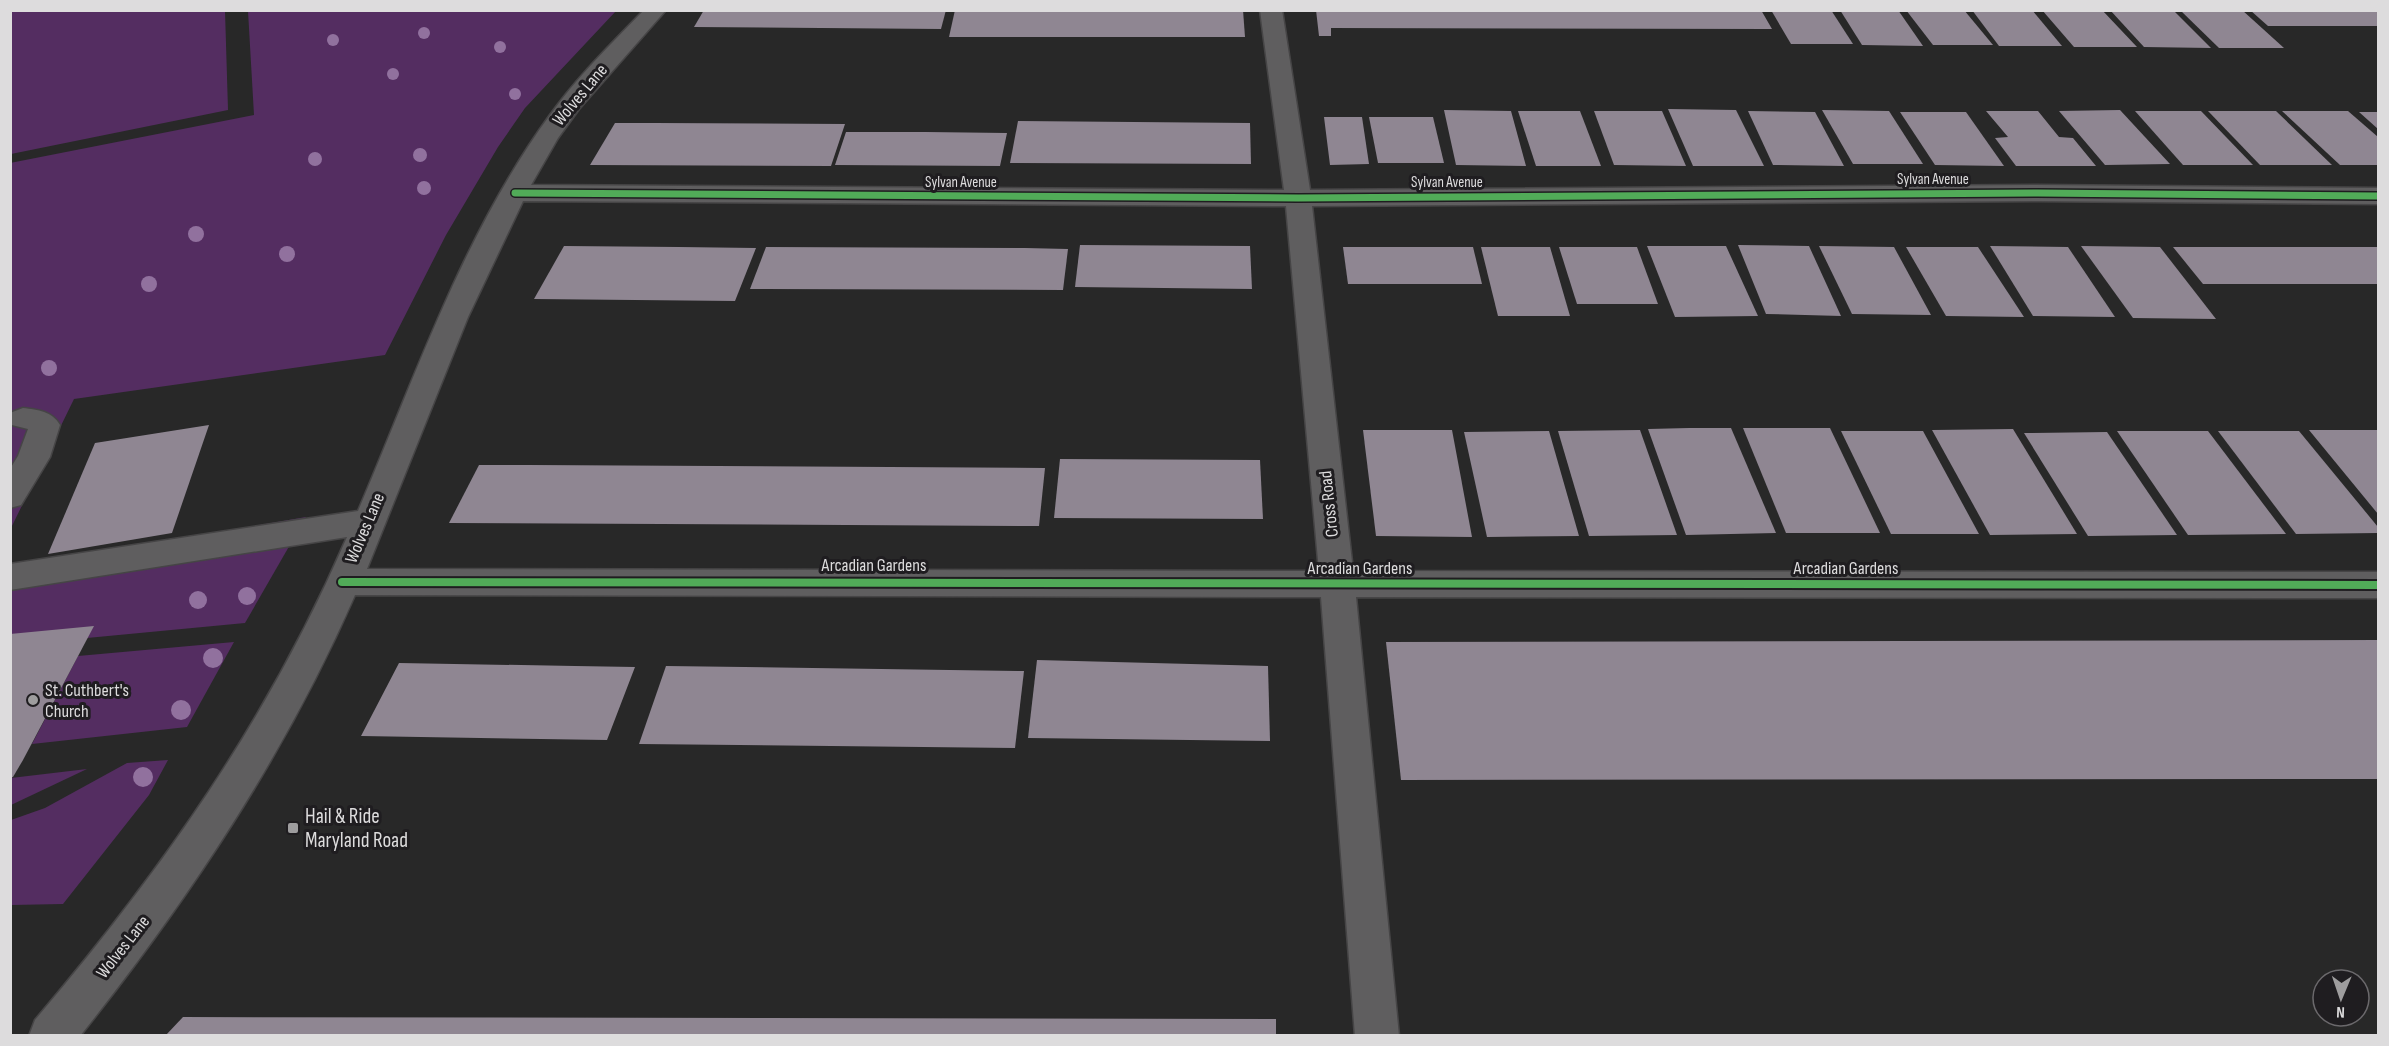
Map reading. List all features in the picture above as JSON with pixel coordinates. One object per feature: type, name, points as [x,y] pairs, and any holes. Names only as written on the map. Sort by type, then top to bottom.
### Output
[{"type":"street","name":"Wolves Lane","points":[[51,1035],[118,956],[185,865],[236,789],[297,681],[368,522],[439,349],[492,234],[545,139],[574,99],[656,10]]},
{"type":"street","name":"Cross Road","points":[[1271,10],[1298,198],[1337,584],[1377,1035]]},
{"type":"street","name":"Sylvan Avenue","points":[[515,193],[1298,198],[2038,193],[2379,196]]},
{"type":"street","points":[[10,497],[34,457],[45,425],[36,420],[23,418]]},
{"type":"street","points":[[10,577],[368,522]]},
{"type":"street","name":"Arcadian Gardens","points":[[342,582],[2379,585]]},
{"type":"shaded area","points":[[11,10],[225,11],[228,110],[11,154]]},
{"type":"shaded area","points":[[248,11],[616,11],[525,108],[498,147],[446,235],[385,355],[74,399],[11,528],[10,163],[254,115]]},
{"type":"shaded area","points":[[306,517],[245,623],[87,638],[11,634],[11,568]]},
{"type":"shaded area","points":[[234,642],[187,727],[32,744],[78,656]]},
{"type":"shaded area","points":[[168,760],[149,795],[63,904],[11,905],[11,820],[45,808],[127,763]]},
{"type":"shaded area","points":[[87,769],[11,805],[11,778]]},
{"type":"building","points":[[704,10],[946,10],[941,29],[694,27]]},
{"type":"building","points":[[955,10],[1243,10],[1245,37],[949,37]]},
{"type":"building","points":[[1316,10],[1761,10],[1772,29],[1331,28],[1331,36],[1319,36]]},
{"type":"building","points":[[1771,10],[1831,10],[1853,44],[1791,44]]},
{"type":"building","points":[[1840,10],[1898,10],[1923,46],[1862,45]]},
{"type":"building","points":[[1906,10],[1964,10],[1993,45],[1933,45]]},
{"type":"building","points":[[1972,10],[2032,10],[2062,46],[1999,46]]},
{"type":"building","points":[[2042,10],[2102,10],[2137,47],[2074,47]]},
{"type":"building","points":[[2110,10],[2173,10],[2211,48],[2144,47]]},
{"type":"building","points":[[2180,10],[2242,10],[2284,48],[2219,48]]},
{"type":"building","points":[[2250,10],[2378,10],[2378,26],[2268,26]]},
{"type":"building","points":[[1668,109],[1736,110],[1764,166],[1693,166]]},
{"type":"building","points":[[1444,110],[1511,111],[1526,166],[1456,165]]},
{"type":"building","points":[[1822,110],[1889,111],[1923,164],[1853,164]]},
{"type":"building","points":[[2120,110],[2170,164],[2105,165],[2059,111]]},
{"type":"building","points":[[1518,111],[1580,111],[1601,166],[1536,166]]},
{"type":"building","points":[[1594,111],[1662,111],[1686,166],[1614,165]]},
{"type":"building","points":[[1748,111],[1815,112],[1844,166],[1773,165]]},
{"type":"building","points":[[1986,111],[2038,111],[2059,137],[2073,138],[2096,166],[2016,166],[1995,138],[2008,137]]},
{"type":"building","points":[[2135,111],[2201,111],[2253,165],[2183,165]]},
{"type":"building","points":[[2208,111],[2276,111],[2332,165],[2260,165]]},
{"type":"building","points":[[2282,111],[2348,111],[2378,137],[2378,165],[2340,165]]},
{"type":"building","points":[[1900,112],[1966,112],[2004,166],[1935,165]]},
{"type":"building","points":[[2359,112],[2378,112],[2378,129]]},
{"type":"building","points":[[1324,117],[1362,117],[1369,164],[1330,165]]},
{"type":"building","points":[[1369,117],[1433,117],[1444,163],[1378,163]]},
{"type":"building","points":[[1018,121],[1250,123],[1251,164],[1010,163]]},
{"type":"building","points":[[615,123],[845,124],[831,166],[590,165]]},
{"type":"building","points":[[846,132],[1007,133],[1000,166],[835,165]]},
{"type":"building","points":[[1080,245],[1250,246],[1252,289],[1075,287]]},
{"type":"building","points":[[1738,245],[1809,246],[1841,316],[1766,314]]},
{"type":"building","points":[[564,246],[756,248],[735,301],[534,299]]},
{"type":"building","points":[[1647,246],[1726,246],[1758,316],[1675,317]]},
{"type":"building","points":[[1819,246],[1894,247],[1931,315],[1852,314]]},
{"type":"building","points":[[1990,246],[2068,247],[2115,317],[2033,316]]},
{"type":"building","points":[[2081,246],[2160,247],[2216,319],[2133,318]]},
{"type":"building","points":[[766,247],[1068,249],[1063,290],[750,289]]},
{"type":"building","points":[[1343,247],[1473,247],[1482,284],[1348,284]]},
{"type":"building","points":[[1481,247],[1550,247],[1570,316],[1498,316]]},
{"type":"building","points":[[1559,247],[1637,247],[1658,304],[1577,304]]},
{"type":"building","points":[[1906,247],[1978,247],[2024,317],[1946,316]]},
{"type":"building","points":[[2173,247],[2378,247],[2378,284],[2203,284]]},
{"type":"building","points":[[209,425],[172,533],[48,554],[95,443]]},
{"type":"building","points":[[1731,428],[1776,533],[1686,535],[1648,429]]},
{"type":"building","points":[[1743,428],[1830,428],[1880,533],[1786,533]]},
{"type":"building","points":[[2013,429],[2077,534],[1990,535],[1932,430]]},
{"type":"building","points":[[1363,430],[1452,430],[1472,537],[1376,536]]},
{"type":"building","points":[[1640,430],[1677,535],[1589,536],[1558,431]]},
{"type":"building","points":[[2309,430],[2378,430],[2378,514]]},
{"type":"building","points":[[1549,431],[1579,536],[1487,537],[1464,432]]},
{"type":"building","points":[[1841,431],[1923,431],[1979,534],[1891,534]]},
{"type":"building","points":[[2117,431],[2208,431],[2286,534],[2188,535]]},
{"type":"building","points":[[2218,431],[2299,431],[2378,527],[2378,533],[2296,534]]},
{"type":"building","points":[[2107,432],[2177,535],[2088,536],[2024,433]]},
{"type":"building","points":[[1060,459],[1260,460],[1263,519],[1054,518]]},
{"type":"building","points":[[479,465],[1045,468],[1039,526],[449,523]]},
{"type":"building","name":"St. Cuthbert's Church","points":[[94,626],[23,760],[13,777],[10,778],[10,634]]},
{"type":"building","points":[[2378,640],[2378,779],[1401,780],[1386,642]]},
{"type":"building","points":[[1037,660],[1268,666],[1270,741],[1028,738]]},
{"type":"building","points":[[399,663],[635,667],[607,740],[361,736]]},
{"type":"building","points":[[666,666],[1024,671],[1015,748],[639,744]]},
{"type":"building","points":[[183,1017],[1276,1019],[1276,1035],[166,1035]]},
{"type":"cycle path","points":[[515,193],[1298,198],[2038,193],[2378,196]]},
{"type":"cycle path","points":[[342,582],[2378,585]]},
{"type":"place","name":"St. Cuthbert's Church","points":[[33,700]]},
{"type":"place","name":"Hail & Ride Maryland Road","points":[[293,828]]}]
